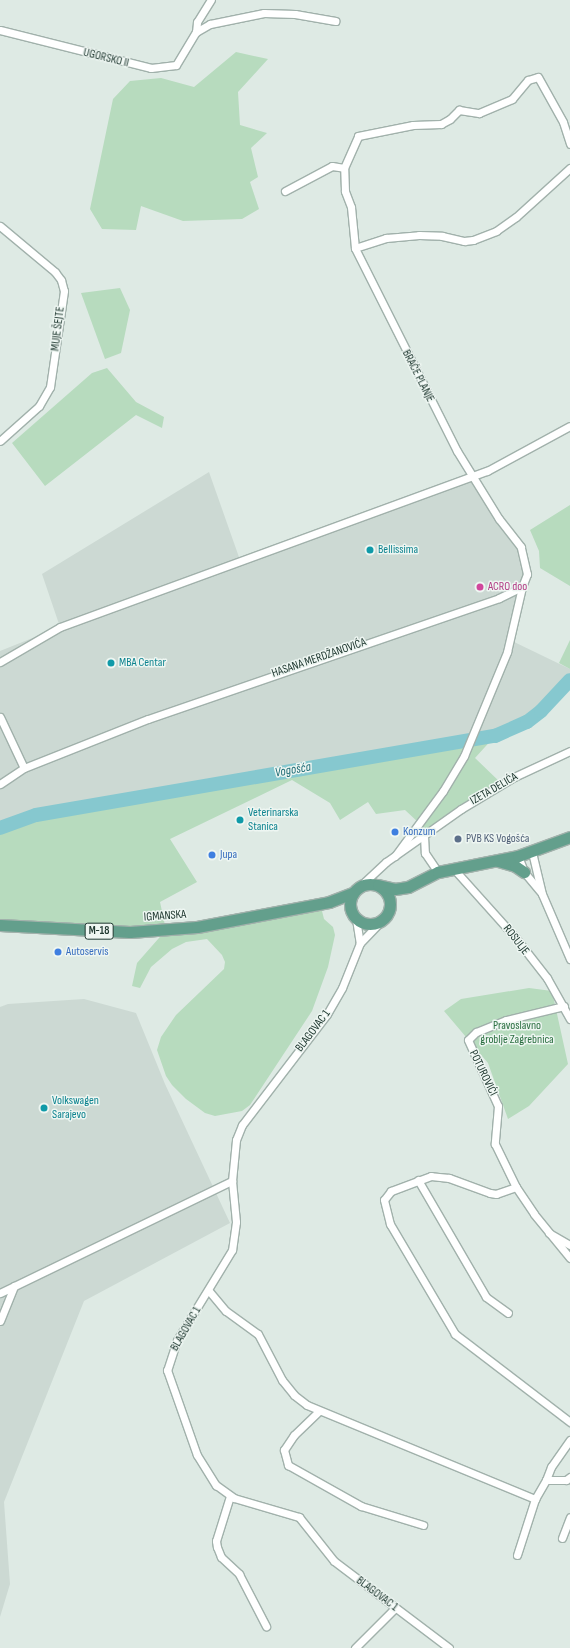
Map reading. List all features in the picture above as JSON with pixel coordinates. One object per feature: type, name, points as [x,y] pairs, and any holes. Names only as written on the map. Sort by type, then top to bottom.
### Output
[{"type":"main road","name":"M-18","points":[[356,891],[370,884],[394,889],[408,887],[438,872],[518,856],[570,837]]},
{"type":"main road","points":[[498,861],[515,866],[524,872]]},
{"type":"main road","points":[[377,885],[389,895],[390,909]]},
{"type":"main road","name":"M-18","points":[[379,923],[386,918],[390,909],[408,887]]},
{"type":"main road","points":[[354,915],[356,891]]},
{"type":"main road","name":"IGMANSKA","points":[[0,925],[130,932],[166,930],[223,923],[329,902],[356,891]]},
{"type":"main road","points":[[329,902],[354,915],[367,925],[379,923]]},
{"type":"street","name":"UGORSKO II","points":[[0,30],[151,68],[176,65],[196,32],[197,22],[211,0]]},
{"type":"street","points":[[196,32],[210,24],[264,13],[295,14],[335,21]]},
{"type":"street","name":"BRAĆE PLANJE","points":[[471,475],[423,386],[355,248],[351,207],[345,191],[344,168],[358,136],[413,125],[441,124],[450,119],[459,110],[479,113],[512,99],[528,80],[538,77],[563,122],[570,144]]},
{"type":"street","points":[[285,191],[332,166],[344,168]]},
{"type":"street","points":[[355,248],[386,238],[442,236],[464,242],[485,236],[496,231],[516,217],[570,168]]},
{"type":"street","name":"MUJE ŠEJTE","points":[[0,226],[55,272],[61,280],[64,291],[50,387],[38,406],[0,441]]},
{"type":"street","points":[[0,662],[60,627],[505,463],[570,426]]},
{"type":"street","points":[[395,856],[443,791],[464,756],[507,652],[522,587],[527,574],[521,547],[499,519],[471,475]]},
{"type":"street","name":"HASANA MERDŽANOVIĆA","points":[[0,784],[24,768],[148,719],[499,598],[522,587]]},
{"type":"street","points":[[0,717],[24,768]]},
{"type":"street","name":"IZETA DELIĆA","points":[[356,891],[386,862],[461,809],[508,781],[570,751]]},
{"type":"street","points":[[424,836],[425,853],[438,872]]},
{"type":"street","points":[[532,852],[542,894],[570,959]]},
{"type":"street","points":[[518,856],[524,872],[542,894]]},
{"type":"street","name":"ROSULJE","points":[[453,868],[515,937],[564,1006],[570,1019]]},
{"type":"street","points":[[377,871],[377,885]]},
{"type":"street","points":[[354,915],[360,943]]},
{"type":"street","points":[[360,943],[379,923]]},
{"type":"street","name":"BLAGOVAC 1","points":[[360,943],[342,988],[327,1014],[242,1125],[236,1140],[232,1181],[235,1236],[232,1250],[209,1291],[178,1340],[167,1370],[197,1455],[216,1485],[230,1496],[298,1517],[334,1561],[449,1648]]},
{"type":"street","name":"POTUROVIĆI","points":[[564,1006],[506,1020],[476,1032],[468,1040],[495,1098],[498,1113],[494,1136],[495,1144],[516,1187],[546,1232],[570,1258]]},
{"type":"street","points":[[516,1187],[496,1194],[440,1176],[418,1180],[386,1195],[384,1205],[390,1224],[449,1326],[460,1339],[570,1422]]},
{"type":"street","points":[[418,1180],[486,1297],[508,1313]]},
{"type":"street","points":[[0,1293],[232,1181]]},
{"type":"street","points":[[546,1232],[570,1245]]},
{"type":"street","points":[[0,1321],[14,1286]]},
{"type":"street","points":[[209,1291],[226,1311],[258,1334],[282,1380],[294,1395],[319,1411],[535,1499]]},
{"type":"street","points":[[319,1411],[294,1435],[284,1450],[288,1465],[361,1506],[423,1525]]},
{"type":"street","points":[[517,1555],[535,1499],[546,1480],[551,1467],[570,1440]]},
{"type":"street","points":[[546,1480],[566,1480],[570,1477]]},
{"type":"street","points":[[230,1496],[216,1541],[217,1547],[221,1557],[239,1574],[266,1626]]},
{"type":"street","points":[[562,1538],[570,1517]]},
{"type":"street","points":[[355,1648],[395,1608]]},
{"type":"shaded area","points":[[209,472],[240,560],[471,475],[521,547],[527,574],[510,640],[570,669],[570,680],[541,711],[527,722],[495,736],[36,815],[0,828],[0,651],[60,627],[42,574]]},
{"type":"shaded area","points":[[84,999],[136,1013],[165,1084],[230,1223],[84,1301],[4,1502],[10,1584],[0,1617],[0,1007],[8,1004]]},
{"type":"green space","points":[[236,52],[268,59],[238,92],[240,125],[267,133],[251,148],[258,177],[250,182],[259,209],[242,219],[183,221],[141,206],[136,230],[102,229],[90,209],[113,99],[130,81],[161,78],[194,87]]},
{"type":"green space","points":[[120,288],[130,310],[121,353],[105,359],[81,293]]},
{"type":"green space","points":[[107,368],[136,402],[164,417],[162,428],[136,415],[45,486],[12,443],[92,373]]},
{"type":"green space","points":[[570,505],[570,586],[540,568],[539,551],[530,530]]},
{"type":"green space","points":[[570,640],[570,669],[559,663]]},
{"type":"green space","points":[[495,736],[475,758],[502,784],[399,853],[419,823],[405,810],[376,814],[368,802],[340,820],[330,803],[292,780],[170,839],[197,882],[160,902],[166,930],[0,926],[0,828],[36,815]]},
{"type":"green space","points":[[320,903],[324,919],[333,927],[335,935],[328,967],[312,1011],[250,1105],[242,1111],[215,1116],[205,1113],[186,1099],[172,1085],[166,1076],[157,1050],[161,1037],[176,1015],[224,969],[225,962],[222,955],[207,939],[186,942],[172,949],[151,967],[140,988],[132,986],[137,963],[166,930]]},
{"type":"green space","name":"Pravoslavno groblje Zagrebnica","points":[[529,988],[552,991],[568,1064],[529,1106],[508,1119],[488,1063],[444,1011],[461,999]]},
{"type":"waterway","name":"Vogošća","points":[[0,828],[36,815],[495,736],[527,722],[541,711],[570,680]]},
{"type":"place","name":"Bellissima","points":[[370,550]]},
{"type":"place","name":"ACRO doo","points":[[480,587]]},
{"type":"place","name":"MBA Centar","points":[[111,663]]},
{"type":"place","name":"Veterinarska Stanica","points":[[240,820]]},
{"type":"place","name":"Konzum","points":[[395,832]]},
{"type":"place","name":"PVB KS Vogošća","points":[[458,839]]},
{"type":"place","name":"Jupa","points":[[212,855]]},
{"type":"place","name":"Autoservis","points":[[58,952]]},
{"type":"place","name":"Volkswagen Sarajevo","points":[[44,1108]]}]
